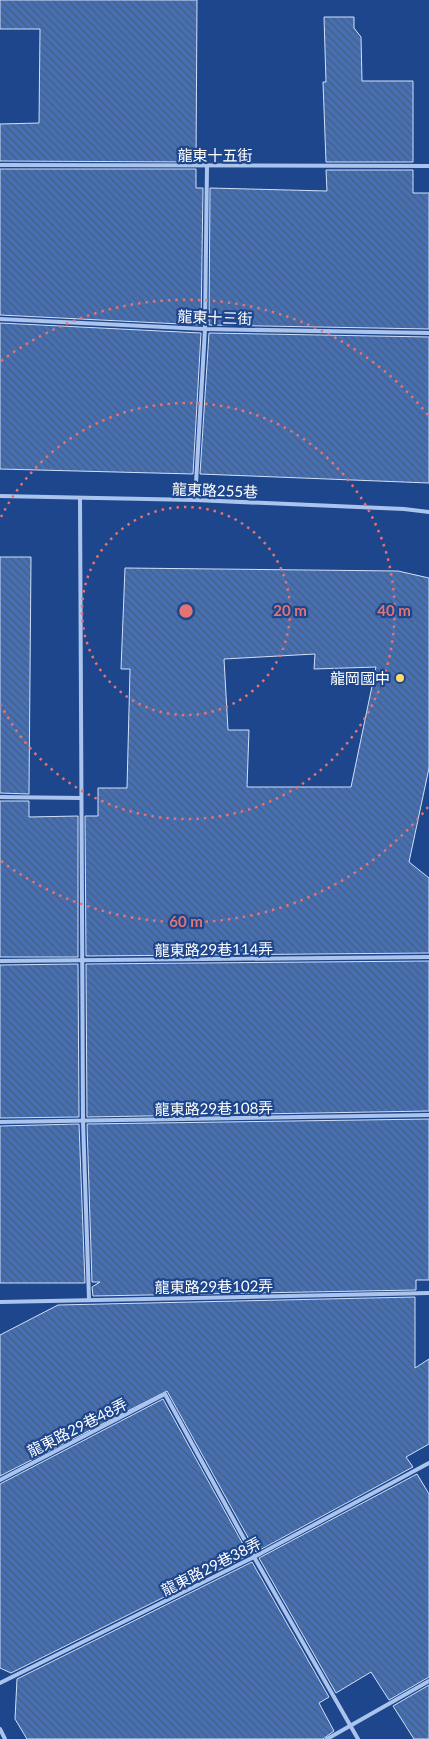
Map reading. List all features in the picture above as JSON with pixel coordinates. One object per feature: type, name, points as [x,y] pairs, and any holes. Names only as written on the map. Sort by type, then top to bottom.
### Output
[{"type":"lane","name":"龍東十五街","points":[[0,165],[429,166]]},
{"type":"lane","points":[[195,500],[204,329],[207,166]]},
{"type":"lane","name":"龍東十三街","points":[[0,319],[204,329],[429,334]]},
{"type":"lane","name":"龍東路255巷","points":[[0,496],[195,500],[404,509],[429,512]]},
{"type":"lane","points":[[80,499],[82,961],[89,1299]]},
{"type":"lane","points":[[0,797],[81,798]]},
{"type":"lane","name":"龍東路29巷114弄","points":[[0,961],[429,957]]},
{"type":"lane","name":"龍東路29巷108弄","points":[[0,1122],[429,1115]]},
{"type":"lane","name":"龍東路29巷102弄","points":[[0,1302],[429,1293]]},
{"type":"lane","name":"龍東路29巷48弄","points":[[0,1480],[165,1394],[254,1558]]},
{"type":"lane","name":"龍東路29巷38弄","points":[[0,1682],[254,1558],[429,1463]]},
{"type":"lane","points":[[254,1558],[358,1739]]},
{"type":"lane","points":[[327,1739],[429,1682]]},
{"type":"lane","points":[[0,1729],[5,1739]]},
{"type":"building","points":[[0,0],[197,0],[196,162],[0,161],[0,124],[39,123],[40,29],[0,29]]},
{"type":"building","points":[[324,17],[354,17],[354,28],[361,37],[362,81],[413,81],[413,162],[326,162],[323,82],[326,82]]},
{"type":"building","points":[[0,169],[196,169],[196,188],[203,188],[201,325],[0,315]]},
{"type":"building","points":[[326,170],[413,170],[413,193],[429,193],[429,329],[209,325],[210,188],[327,191]]},
{"type":"building","points":[[0,323],[201,333],[193,474],[0,469]]},
{"type":"building","points":[[209,333],[429,337],[429,483],[200,474]]},
{"type":"building","points":[[0,557],[31,557],[29,794],[0,793]]},
{"type":"building","points":[[125,568],[398,571],[429,578],[429,768],[409,862],[429,878],[429,953],[86,956],[85,816],[98,816],[98,788],[127,788],[130,669],[121,669]],"holes":[[[315,654],[314,669],[376,667],[351,787],[247,787],[249,730],[228,730],[224,659]]]},
{"type":"building","points":[[0,801],[29,801],[29,817],[78,816],[78,957],[0,957]]},
{"type":"building","points":[[429,961],[429,1111],[87,1117],[86,964]]},
{"type":"building","points":[[78,964],[79,1117],[0,1118],[0,965]]},
{"type":"building","points":[[429,1119],[429,1280],[416,1280],[416,1290],[93,1296],[92,1287],[100,1282],[92,1282],[87,1124]]},
{"type":"building","points":[[79,1124],[85,1283],[0,1283],[0,1126]]},
{"type":"building","points":[[415,1297],[415,1368],[429,1359],[429,1444],[406,1457],[413,1467],[256,1552],[167,1391],[0,1476],[0,1335],[58,1305]]},
{"type":"building","points":[[163,1399],[249,1555],[11,1673],[0,1668],[0,1484]]},
{"type":"building","points":[[417,1474],[429,1494],[429,1677],[389,1700],[371,1672],[336,1693],[259,1558]]},
{"type":"building","points":[[252,1562],[329,1697],[319,1703],[334,1731],[323,1739],[27,1739],[15,1719],[17,1679]]},
{"type":"building","points":[[429,1685],[429,1739],[414,1739],[393,1706]]},
{"type":"place","name":"龍岡國中","points":[[400,678]]}]
